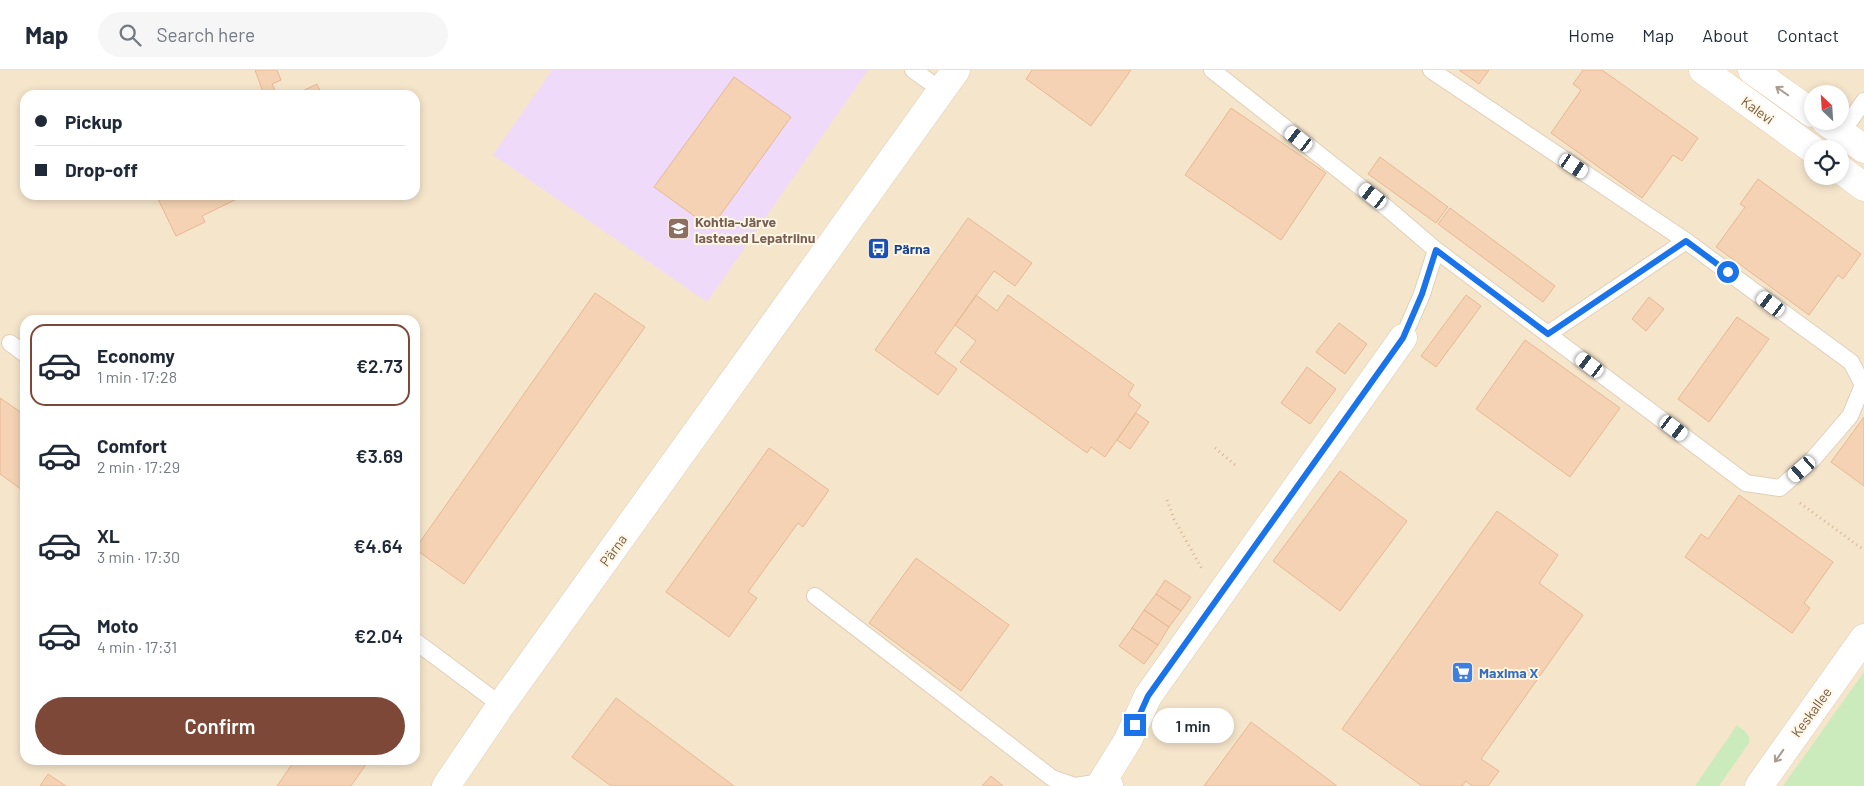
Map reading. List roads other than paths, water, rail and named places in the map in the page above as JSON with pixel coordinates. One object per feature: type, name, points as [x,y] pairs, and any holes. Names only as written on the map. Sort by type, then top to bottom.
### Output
[{"type":"street","name":"Kalevi","points":[[1702,70],[1804,143]]},
{"type":"street","points":[[1752,70],[1804,107]]},
{"type":"street","name":"Pärna","points":[[446,786],[501,705],[948,80]]},
{"type":"street","points":[[1832,134],[1864,149]]},
{"type":"street","points":[[1849,176],[1864,187]]},
{"type":"street","points":[[1105,784],[1148,696],[1403,338]]},
{"type":"street","name":"Keskallee","points":[[1759,786],[1864,638]]},
{"type":"lane","points":[[913,70],[948,80]]},
{"type":"lane","points":[[1212,70],[1387,208],[1436,250],[1746,483],[1780,488],[1813,460],[1850,416],[1863,385],[1851,362],[1686,241],[1432,70]]},
{"type":"lane","points":[[1832,134],[1864,101]]},
{"type":"lane","points":[[1548,334],[1686,241]]},
{"type":"lane","points":[[1403,338],[1422,294],[1436,250]]},
{"type":"lane","points":[[10,343],[20,350]]},
{"type":"lane","points":[[815,596],[1052,778],[1075,786],[1105,784]]},
{"type":"lane","points":[[420,645],[501,705]]},
{"type":"place","name":"Kohtla-Järve lasteaed Lepatriinu","points":[[679,229]]},
{"type":"place","name":"Pärna","points":[[878,248]]},
{"type":"place","name":"Maxima X","points":[[1463,672]]}]
